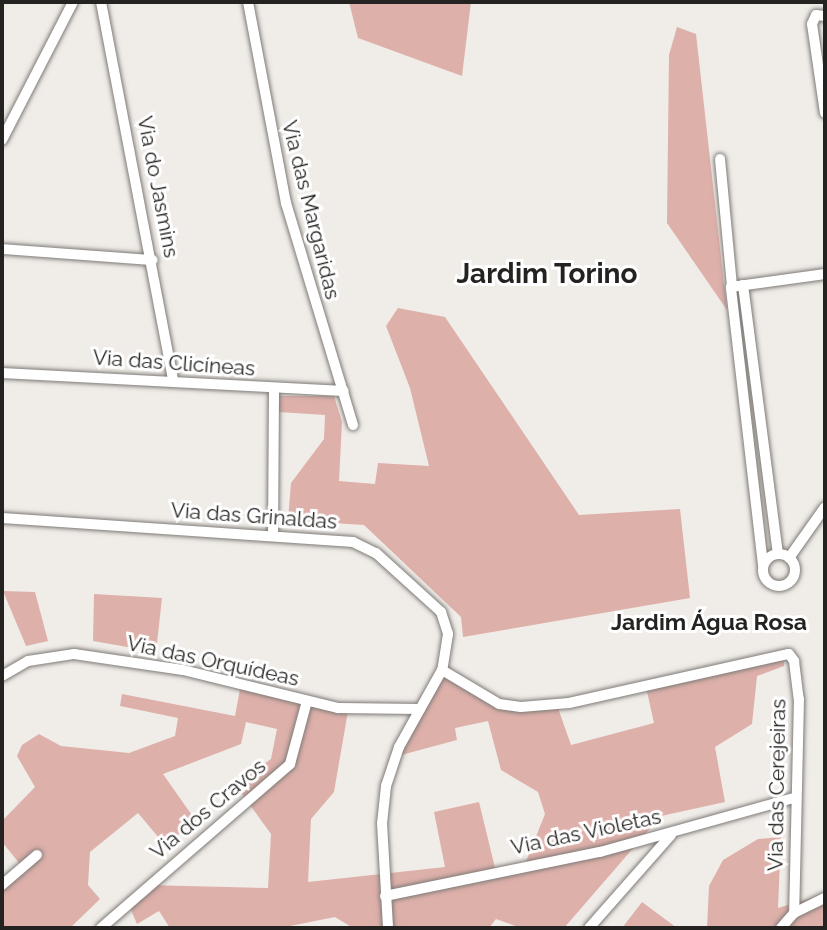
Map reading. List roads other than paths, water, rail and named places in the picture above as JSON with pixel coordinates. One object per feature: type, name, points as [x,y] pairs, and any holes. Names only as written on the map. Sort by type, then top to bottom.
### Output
[{"type":"street","points":[[2,139],[73,2]]},
{"type":"street","name":"Via do Jasmins","points":[[101,2],[153,260],[173,381]]},
{"type":"street","name":"Via das Margaridas","points":[[248,2],[286,203],[353,425]]},
{"type":"street","points":[[825,16],[816,15],[812,24],[825,113]]},
{"type":"street","points":[[720,159],[778,554]]},
{"type":"street","points":[[2,249],[153,260]]},
{"type":"street","points":[[737,285],[825,274]]},
{"type":"street","points":[[737,285],[766,580],[781,586],[793,576],[789,558],[825,507]]},
{"type":"street","name":"Via das Clicíneas","points":[[2,373],[344,391]]},
{"type":"street","points":[[273,536],[274,389]]},
{"type":"street","name":"Via das Grinaldas","points":[[2,518],[352,542],[376,553],[441,612],[448,634],[442,670],[399,747],[386,786],[385,896],[388,928]]},
{"type":"street","points":[[778,554],[789,558]]},
{"type":"street","points":[[763,565],[778,554]]},
{"type":"street","name":"Via das Orquídeas","points":[[2,676],[28,661],[74,654],[183,670],[307,701],[361,711],[420,709]]},
{"type":"street","name":"Via das Cerejeiras","points":[[442,670],[499,704],[521,707],[569,703],[776,654],[792,657],[797,677],[794,914]]},
{"type":"street","name":"Via dos Cravos","points":[[101,928],[290,764],[307,701]]},
{"type":"street","name":"Via das Violetas","points":[[385,896],[671,834],[794,798]]},
{"type":"street","points":[[589,928],[671,834]]},
{"type":"street","points":[[2,885],[37,855]]},
{"type":"street","points":[[780,928],[794,914],[825,898]]},
{"type":"district","name":"Jardim Torino","points":[[547,274]]},
{"type":"district","name":"Jardim Água Rosa","points":[[709,622]]}]
